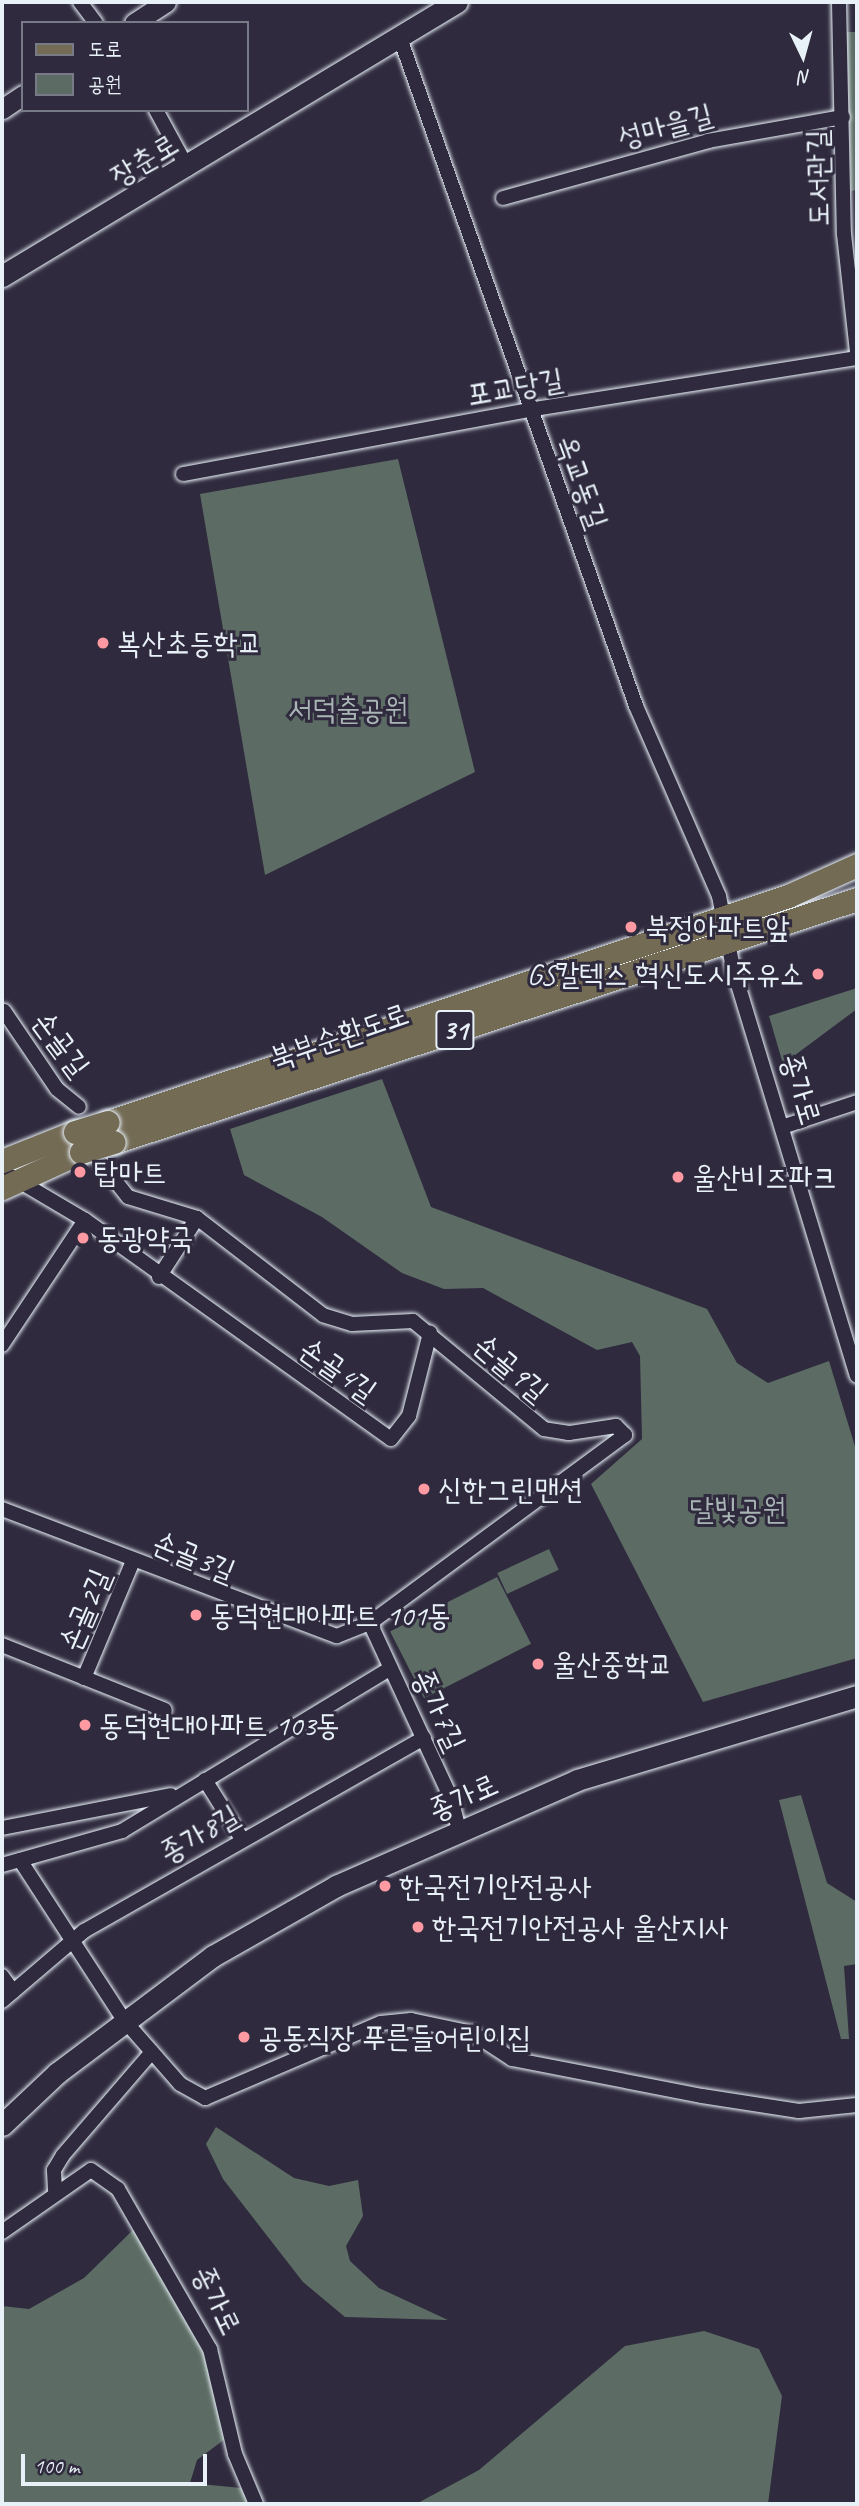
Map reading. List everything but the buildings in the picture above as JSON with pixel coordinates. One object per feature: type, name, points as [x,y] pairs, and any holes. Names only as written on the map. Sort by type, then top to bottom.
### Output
[{"type":"main road","name":"장춘로","points":[[2,276],[188,169],[457,2]]},
{"type":"main road","points":[[791,906],[857,866]]},
{"type":"main road","name":"북부순환도로","points":[[5,1175],[78,1142],[791,906],[857,873]]},
{"type":"main road","name":"북부순환도로","points":[[791,906],[857,894]]},
{"type":"main road","points":[[791,906],[857,899]]},
{"type":"main road","name":"종가로","points":[[2,2125],[124,2021],[250,1932],[459,1831],[577,1780],[857,1696]]},
{"type":"street","points":[[80,2],[94,21]]},
{"type":"street","points":[[137,21],[166,2]]},
{"type":"street","name":"도서관길","points":[[839,2],[844,209],[857,352]]},
{"type":"street","name":"옥교동길","points":[[400,38],[528,410],[636,706],[726,928]]},
{"type":"street","points":[[2,109],[21,96]]},
{"type":"street","points":[[157,112],[188,169]]},
{"type":"street","name":"성마을길","points":[[503,198],[708,141],[842,117]]},
{"type":"street","points":[[844,209],[857,218]]},
{"type":"street","name":"포교당길","points":[[183,474],[528,410],[857,358]]},
{"type":"street","name":"종가로","points":[[726,928],[782,1127],[857,1376]]},
{"type":"street","name":"손골길","points":[[4,1011],[57,1089],[79,1107]]},
{"type":"street","points":[[782,1127],[857,1102]]},
{"type":"street","name":"손골9길","points":[[102,1164],[128,1197],[197,1218],[323,1315],[367,1325],[405,1320],[430,1333],[544,1429],[569,1433],[616,1426],[625,1435],[370,1623]]},
{"type":"street","name":"손골4길","points":[[5,1175],[85,1220],[159,1277],[391,1439],[409,1416],[430,1333]]},
{"type":"street","points":[[159,1277],[197,1218]]},
{"type":"street","points":[[2,1345],[85,1220]]},
{"type":"street","name":"손골3길","points":[[2,1509],[328,1635],[370,1623]]},
{"type":"street","name":"손골2길","points":[[84,1678],[133,1561]]},
{"type":"street","points":[[370,1623],[390,1669]]},
{"type":"street","name":"손골2길","points":[[2,1645],[164,1710]]},
{"type":"street","name":"종가7길","points":[[2,1865],[122,1831],[176,1794],[205,1780],[390,1669],[424,1738],[459,1831]]},
{"type":"street","name":"종가8길","points":[[2,1976],[7,1996],[71,1942],[242,1839],[424,1738]]},
{"type":"street","points":[[205,1780],[242,1839]]},
{"type":"street","points":[[2,1829],[176,1794]]},
{"type":"street","points":[[20,1860],[124,2021],[186,2089],[212,2098],[354,2033],[411,2020],[472,2033],[512,2059],[702,2096],[799,2112],[857,2105]]},
{"type":"street","points":[[55,2190],[54,2170],[63,2155],[152,2052]]},
{"type":"street","name":"종가로","points":[[2,2232],[55,2190],[91,2169],[118,2189],[211,2349],[235,2454],[256,2504]]},
{"type":"green space","points":[[847,32],[857,32],[857,190],[851,191]]},
{"type":"green space","name":"서덕출공원","points":[[398,459],[475,772],[265,875],[200,494]]},
{"type":"green space","points":[[857,988],[857,1009],[783,1064],[769,1016]]},
{"type":"green space","name":"달빛공원","points":[[382,1079],[431,1207],[707,1309],[737,1363],[768,1383],[829,1361],[857,1453],[857,1658],[703,1702],[591,1484],[642,1439],[640,1356],[632,1342],[597,1350],[483,1288],[444,1289],[402,1273],[322,1217],[244,1175],[230,1129]]},
{"type":"green space","points":[[549,1549],[559,1570],[507,1594],[497,1573]]},
{"type":"green space","points":[[497,1577],[531,1644],[424,1698],[390,1631]]},
{"type":"green space","points":[[801,1795],[827,1883],[857,1902],[857,1964],[844,1966],[849,2039],[841,2039],[779,1800]]},
{"type":"green space","points":[[216,2127],[294,2178],[329,2186],[358,2180],[363,2216],[346,2246],[350,2261],[379,2288],[448,2320],[345,2317],[303,2282],[223,2179],[206,2144]]},
{"type":"green space","points":[[135,2228],[206,2358],[225,2439],[197,2460],[190,2483],[241,2488],[250,2504],[2,2504],[2,2306],[29,2309],[84,2278]]},
{"type":"green space","points":[[704,2331],[759,2349],[782,2396],[768,2504],[416,2504],[479,2470],[625,2346]]},
{"type":"place","name":"복산초등학교","points":[[103,643]]},
{"type":"place","name":"북정아파트앞","points":[[631,927]]},
{"type":"place","name":"GS칼텍스 혁신도시주유소","points":[[818,974]]},
{"type":"place","name":"탑마트","points":[[80,1172]]},
{"type":"place","name":"울산비즈파크","points":[[678,1177]]},
{"type":"place","name":"동광약국","points":[[83,1238]]},
{"type":"place","name":"신한그린맨션","points":[[424,1489]]},
{"type":"place","name":"동덕현대아파트 101동","points":[[196,1615]]},
{"type":"place","name":"울산중학교","points":[[538,1664]]},
{"type":"place","name":"동덕현대아파트 103동","points":[[85,1725]]},
{"type":"place","name":"한국전기안전공사","points":[[385,1886]]},
{"type":"place","name":"한국전기안전공사 울산지사","points":[[418,1927]]},
{"type":"place","name":"공동직장 푸른들어린이집","points":[[244,2037]]}]
